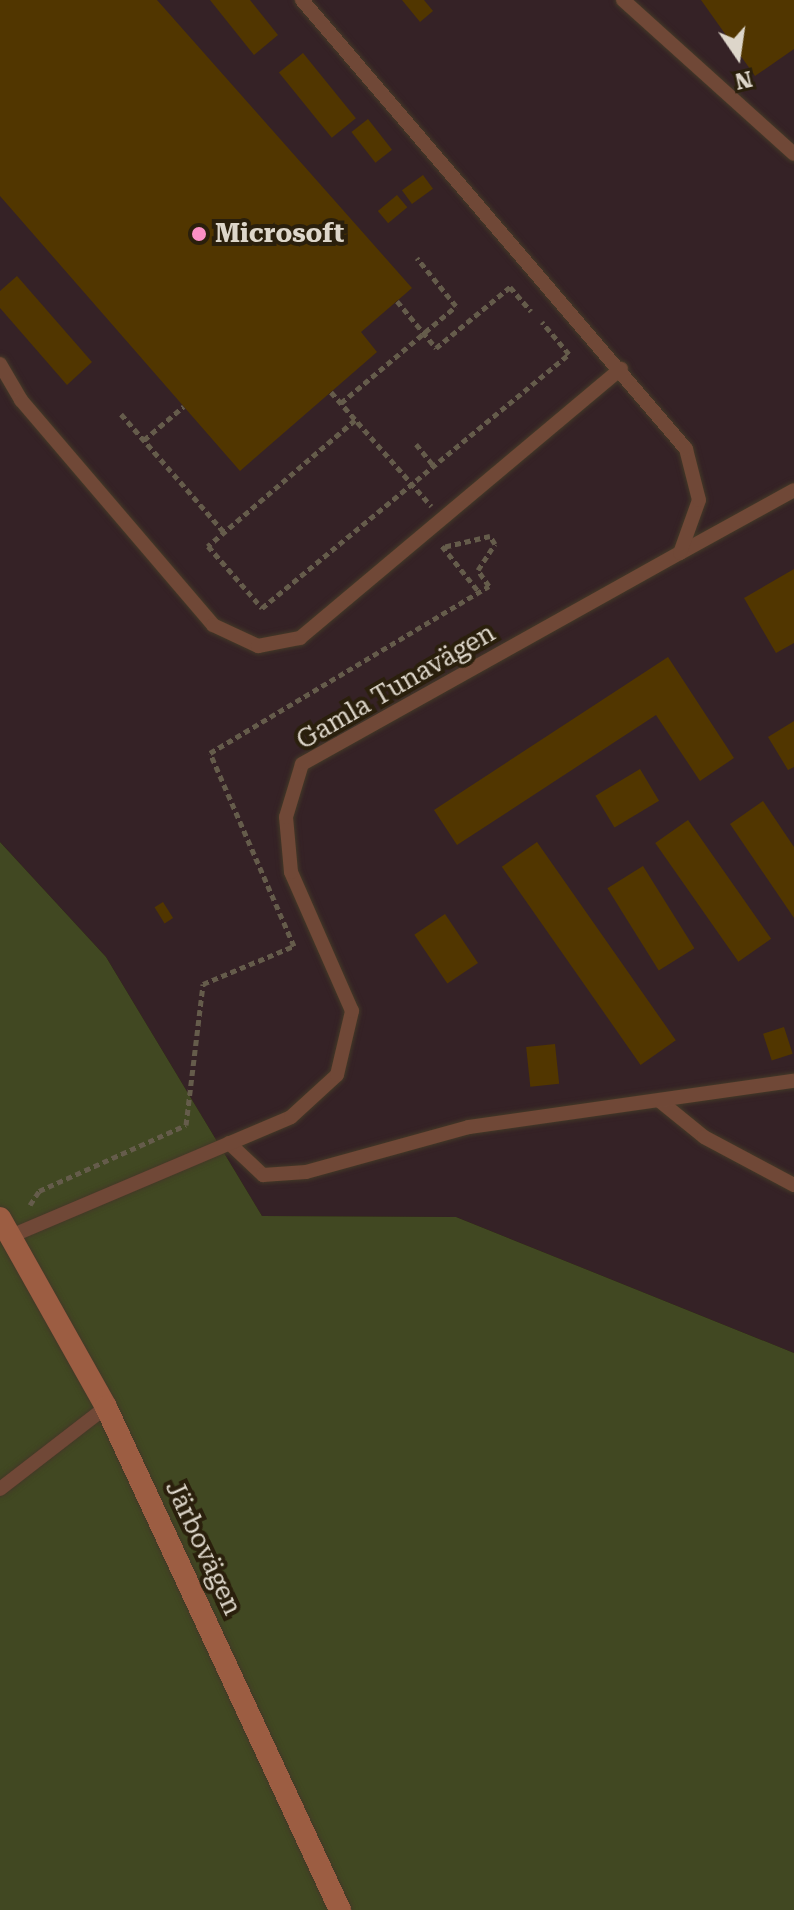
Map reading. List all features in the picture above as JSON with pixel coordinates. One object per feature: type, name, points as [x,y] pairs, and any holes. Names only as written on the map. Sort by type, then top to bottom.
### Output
[{"type":"main road","name":"Järbovägen","points":[[6,1227],[106,1407],[340,1910]]},
{"type":"lane","points":[[302,0],[621,369],[686,449],[699,500],[680,553]]},
{"type":"lane","points":[[623,0],[794,154]]},
{"type":"lane","points":[[0,364],[21,400],[213,625],[258,646],[300,638],[621,369]]},
{"type":"lane","name":"Gamla Tunavägen","points":[[6,1227],[291,1117],[337,1075],[352,1011],[291,872],[286,817],[302,764],[794,490]]},
{"type":"lane","points":[[229,1143],[263,1175],[306,1172],[469,1127],[794,1081]]},
{"type":"lane","points":[[661,1102],[704,1137],[794,1185]]},
{"type":"lane","points":[[0,1489],[106,1407]]},
{"type":"path","points":[[341,403],[456,306],[417,258]]},
{"type":"path","points":[[397,301],[436,348],[510,287],[531,311]]},
{"type":"path","points":[[355,420],[208,546],[262,608],[569,354],[542,322]]},
{"type":"path","points":[[331,392],[431,506],[419,516],[479,592]]},
{"type":"path","points":[[144,440],[184,406]]},
{"type":"path","points":[[121,414],[224,532]]},
{"type":"path","points":[[416,444],[434,466]]},
{"type":"path","points":[[443,547],[490,536],[495,544],[478,570],[489,586]]},
{"type":"path","points":[[6,1227],[39,1191],[186,1125],[203,984],[294,946]]},
{"type":"shaded area","points":[[0,0],[794,0],[794,1353],[456,1217],[262,1216],[106,957],[0,842]]},
{"type":"green space","points":[[0,842],[106,957],[262,1216],[456,1217],[794,1353],[794,1910],[0,1910]]},
{"type":"building","name":"Microsoft","points":[[0,0],[157,0],[412,288],[361,332],[377,352],[240,471],[0,196]]},
{"type":"building","points":[[210,0],[250,0],[278,35],[254,55]]},
{"type":"building","points":[[402,0],[424,0],[433,11],[420,22]]},
{"type":"building","points":[[701,0],[794,0],[794,49],[755,76]]},
{"type":"building","points":[[303,53],[356,118],[332,138],[279,73]]},
{"type":"building","points":[[368,119],[392,150],[375,163],[351,132]]},
{"type":"building","points":[[423,175],[433,189],[412,204],[402,190]]},
{"type":"building","points":[[397,195],[407,207],[388,223],[378,211]]},
{"type":"building","points":[[17,276],[92,362],[67,385],[0,308],[0,291]]},
{"type":"building","points":[[794,569],[794,643],[776,653],[744,598]]},
{"type":"building","points":[[668,657],[734,758],[700,781],[656,715],[457,845],[434,810]]},
{"type":"building","points":[[794,721],[794,767],[788,770],[768,737]]},
{"type":"building","points":[[640,769],[659,801],[614,827],[595,796]]},
{"type":"building","points":[[763,801],[794,847],[794,918],[730,824]]},
{"type":"building","points":[[688,820],[771,939],[738,962],[655,843]]},
{"type":"building","points":[[537,842],[676,1040],[641,1065],[502,867]]},
{"type":"building","points":[[643,866],[694,948],[659,971],[607,888]]},
{"type":"building","points":[[163,902],[173,918],[165,923],[155,907]]},
{"type":"building","points":[[445,914],[478,963],[447,984],[414,935]]},
{"type":"building","points":[[784,1027],[793,1054],[772,1060],[763,1034]]},
{"type":"building","points":[[555,1044],[559,1084],[530,1087],[526,1047]]},
{"type":"place","name":"Microsoft","points":[[199,234]]}]
